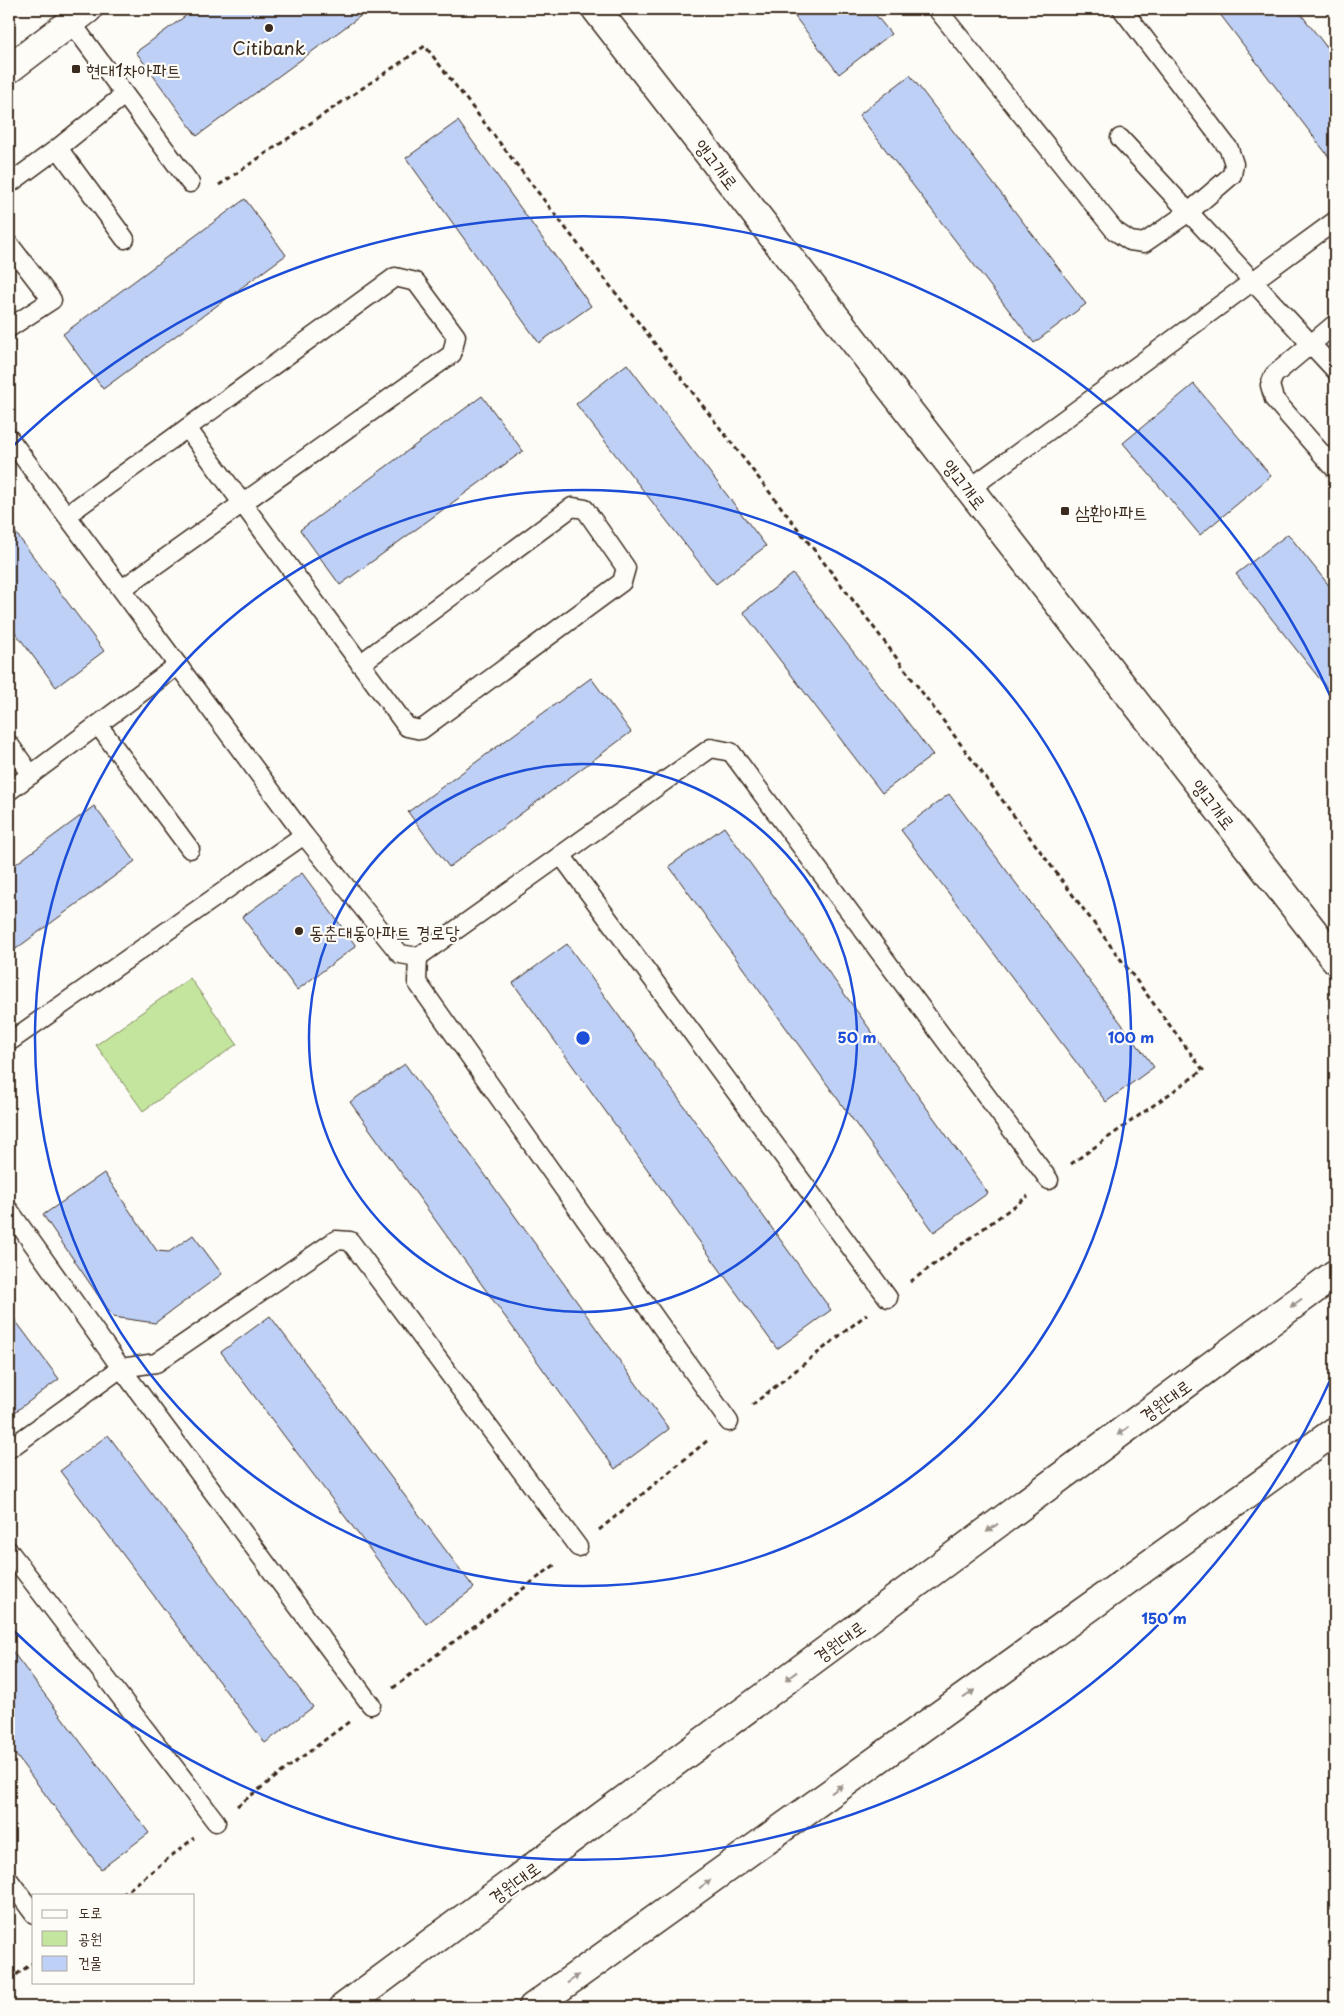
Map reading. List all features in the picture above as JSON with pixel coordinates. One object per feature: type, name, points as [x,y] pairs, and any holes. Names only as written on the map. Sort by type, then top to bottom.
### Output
[{"type":"main road","name":"앵고개로","points":[[596,9],[1335,959]]},
{"type":"main road","points":[[12,59],[79,15]]},
{"type":"main road","name":"경원대로","points":[[344,2007],[1335,1274]]},
{"type":"main road","points":[[533,2007],[1335,1431]]},
{"type":"lane","points":[[938,9],[1115,231],[1130,241],[1144,243],[1189,212],[1232,175],[1234,164],[1229,149],[1122,9]]},
{"type":"lane","points":[[79,15],[124,95],[190,183]]},
{"type":"lane","points":[[9,184],[58,148],[124,95]]},
{"type":"lane","points":[[1120,138],[1335,370]]},
{"type":"lane","points":[[58,148],[125,239]]},
{"type":"lane","points":[[969,489],[1335,221]]},
{"type":"lane","points":[[9,244],[52,300],[9,328]]},
{"type":"lane","points":[[67,515],[395,277],[416,282],[456,336],[452,354],[122,589]]},
{"type":"lane","points":[[1335,324],[1274,375],[1270,385],[1274,399],[1335,469]]},
{"type":"lane","points":[[187,428],[241,504],[360,664],[407,727],[421,730],[622,582],[626,568],[585,509],[572,506],[360,664]]},
{"type":"lane","points":[[9,438],[304,834],[400,954],[418,957],[711,748],[731,752],[1049,1180]]},
{"type":"lane","points":[[9,791],[178,665]]},
{"type":"lane","points":[[98,725],[190,849]]},
{"type":"lane","points":[[9,744],[31,775]]},
{"type":"lane","points":[[9,1042],[304,834]]},
{"type":"lane","points":[[561,855],[888,1298]]},
{"type":"lane","points":[[418,957],[417,982],[729,1422]]},
{"type":"lane","points":[[9,1210],[121,1368],[371,1705]]},
{"type":"lane","points":[[9,1449],[121,1368],[156,1363],[336,1240],[350,1241],[578,1547]]},
{"type":"lane","points":[[9,1551],[216,1822]]},
{"type":"lane","points":[[9,1880],[32,1911]]},
{"type":"path","points":[[123,1894],[578,1547],[729,1422],[888,1298],[1202,1070],[869,621],[425,46],[202,196],[190,183]]},
{"type":"path","points":[[9,1980],[32,1963]]},
{"type":"green space","points":[[190,978],[237,1044],[143,1111],[96,1045]]},
{"type":"building","points":[[195,9],[370,9],[197,136],[136,52]]},
{"type":"building","points":[[789,9],[871,9],[891,34],[839,74]]},
{"type":"building","points":[[1216,9],[1297,9],[1335,58],[1335,159],[1332,161]]},
{"type":"building","points":[[910,75],[1086,304],[1034,343],[859,115]]},
{"type":"building","points":[[458,121],[591,306],[539,343],[406,158]]},
{"type":"building","points":[[245,199],[286,255],[103,389],[63,334]]},
{"type":"building","points":[[627,364],[766,546],[716,584],[576,404]]},
{"type":"building","points":[[1194,384],[1271,476],[1200,535],[1123,443]]},
{"type":"building","points":[[482,396],[523,451],[340,585],[300,530]]},
{"type":"building","points":[[9,524],[104,651],[56,687],[9,624]]},
{"type":"building","points":[[1288,534],[1335,593],[1335,698],[1236,574]]},
{"type":"building","points":[[793,574],[933,755],[882,793],[743,612]]},
{"type":"building","points":[[591,678],[631,732],[449,867],[408,812]]},
{"type":"building","points":[[949,794],[1154,1067],[1106,1102],[901,830]]},
{"type":"building","points":[[94,806],[135,861],[9,954],[9,869]]},
{"type":"building","points":[[724,827],[988,1193],[934,1232],[669,866]]},
{"type":"building","name":"동춘대동아파트 경로당","points":[[302,873],[356,946],[297,990],[242,917]]},
{"type":"building","points":[[567,944],[831,1310],[777,1349],[513,983]]},
{"type":"building","points":[[405,1064],[669,1429],[615,1469],[350,1102]]},
{"type":"building","points":[[104,1173],[157,1251],[169,1252],[193,1235],[222,1274],[155,1323],[113,1317],[43,1215]]},
{"type":"building","points":[[9,1312],[59,1379],[11,1415],[9,1411]]},
{"type":"building","points":[[270,1316],[474,1588],[426,1624],[221,1352]]},
{"type":"building","points":[[108,1435],[313,1707],[265,1743],[60,1471]]},
{"type":"building","points":[[9,1647],[149,1833],[101,1869],[9,1746]]},
{"type":"place","name":"Citibank","points":[[269,28]]},
{"type":"place","name":"현대1차아파트","points":[[76,69]]},
{"type":"place","name":"삼환아파트","points":[[1065,511]]},
{"type":"place","name":"동춘대동아파트 경로당","points":[[299,931]]}]
